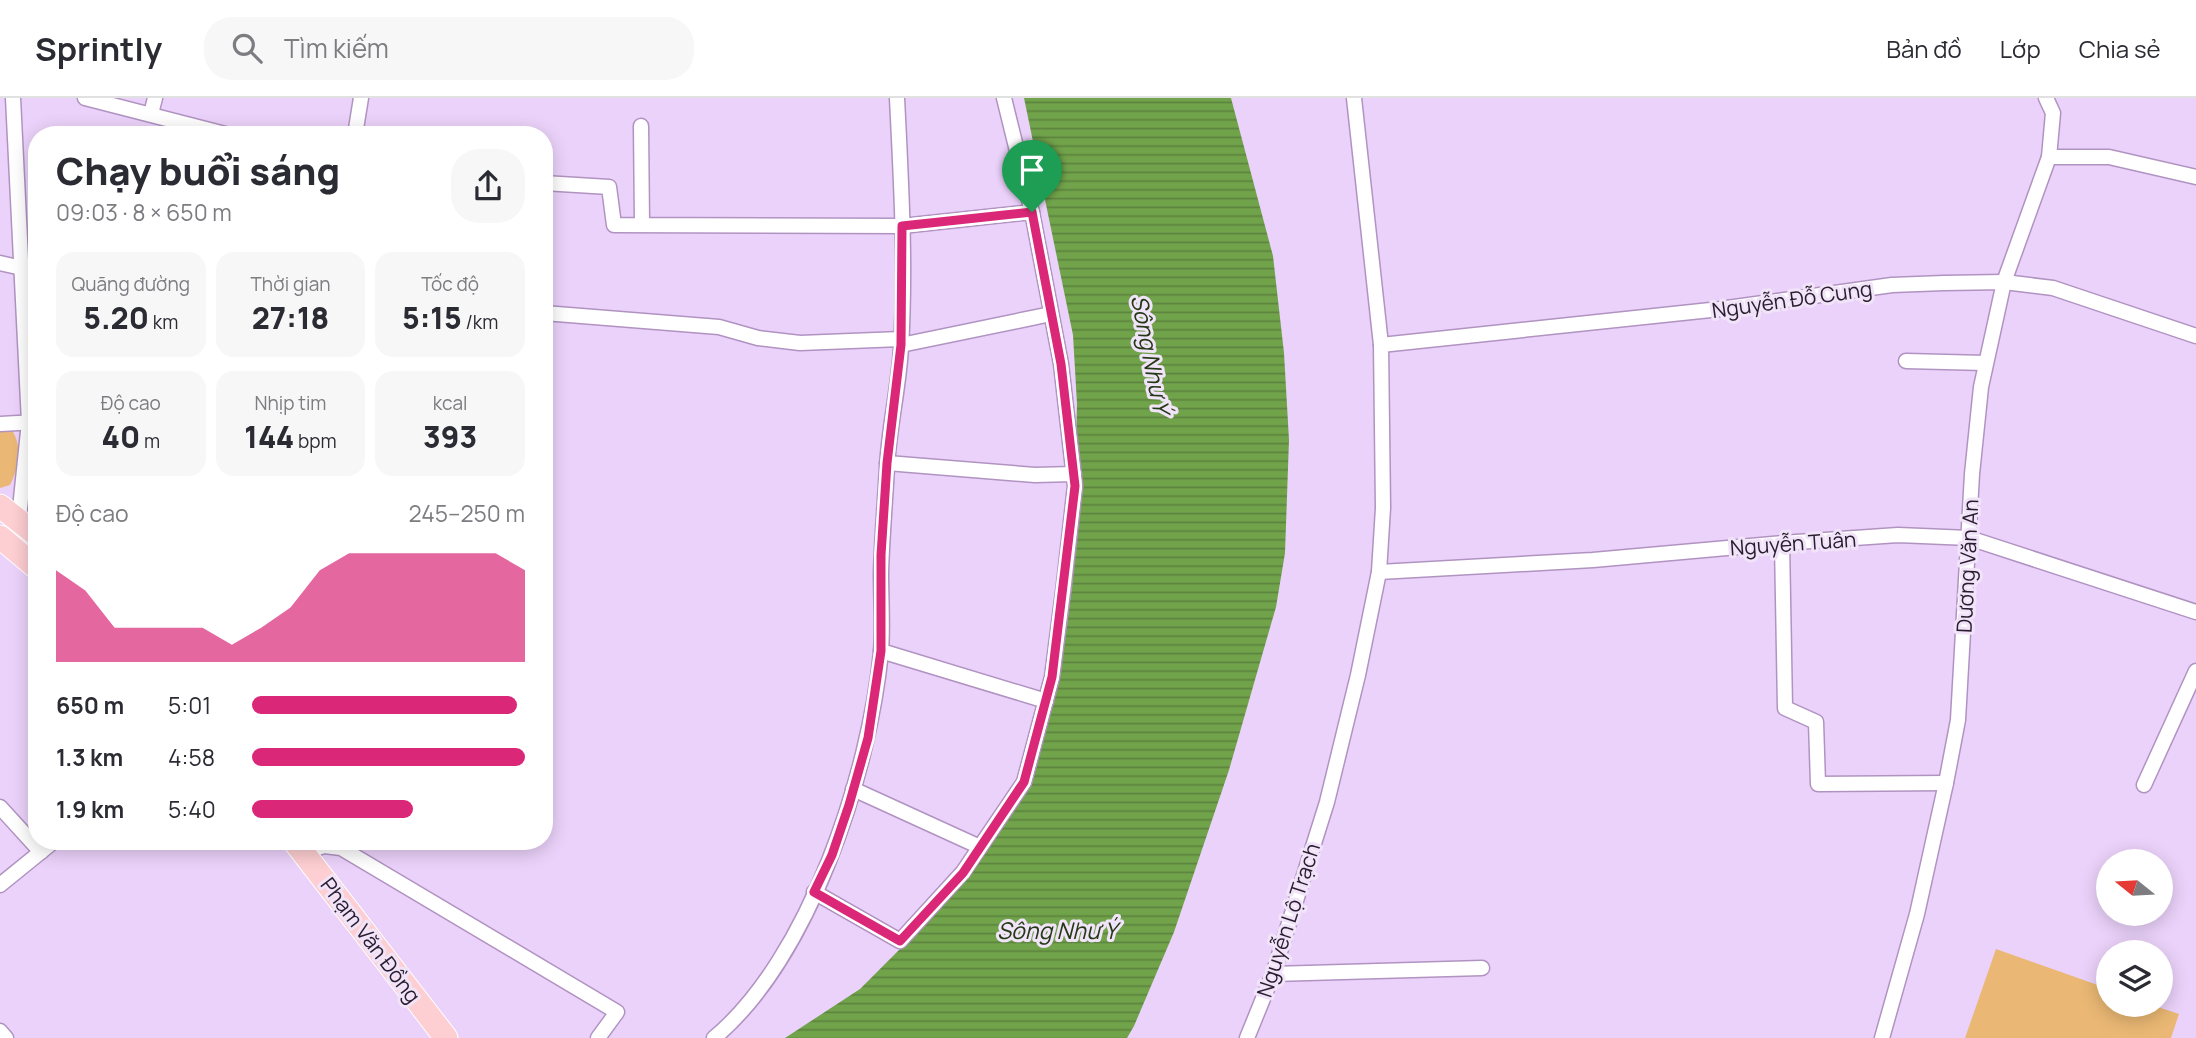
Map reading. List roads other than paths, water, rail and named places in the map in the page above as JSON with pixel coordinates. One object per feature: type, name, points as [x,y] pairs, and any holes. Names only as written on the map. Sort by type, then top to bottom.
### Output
[{"type":"main road","points":[[9,512],[28,528]]},
{"type":"main road","points":[[2,542],[28,561]]},
{"type":"main road","name":"Phạm Văn Đồng","points":[[302,850],[446,1038]]},
{"type":"street","points":[[13,98],[28,352]]},
{"type":"street","points":[[85,98],[196,126]]},
{"type":"street","points":[[151,114],[155,98]]},
{"type":"street","points":[[356,126],[361,98]]},
{"type":"street","points":[[714,1038],[758,991],[785,950],[832,855],[868,738],[881,651],[881,555],[887,463],[901,342],[902,226],[897,98]]},
{"type":"street","points":[[814,892],[900,941],[963,873],[1024,782],[1052,677],[1075,486],[1061,364],[1032,212],[1004,98]]},
{"type":"street","name":"Nguyễn Lộ Trạch","points":[[1247,1038],[1273,974],[1327,802],[1358,675],[1379,572],[1383,508],[1381,345],[1354,98]]},
{"type":"street","name":"Dương Văn An","points":[[1882,1038],[1917,914],[1947,783],[1958,720],[1972,474],[1985,363],[2004,282],[2049,157],[2053,113],[2046,98]]},
{"type":"street","points":[[641,126],[642,224]]},
{"type":"street","points":[[2049,157],[2109,157],[2196,177]]},
{"type":"street","points":[[553,184],[609,187],[614,225],[902,226],[1032,212]]},
{"type":"street","points":[[0,263],[22,268]]},
{"type":"street","name":"Nguyễn Đỗ Cung","points":[[1381,345],[1720,309],[1892,285],[2004,282],[2053,288],[2196,335]]},
{"type":"street","points":[[553,314],[719,327],[758,338],[800,343],[901,342],[1051,314]]},
{"type":"street","points":[[1906,361],[1985,363]]},
{"type":"street","points":[[0,424],[28,422]]},
{"type":"street","points":[[2,542],[28,441]]},
{"type":"street","points":[[887,463],[1035,475],[1074,474]]},
{"type":"street","name":"Nguyễn Tuân","points":[[1379,572],[1593,560],[1782,543],[1898,536],[1969,538],[2196,612]]},
{"type":"street","points":[[1782,543],[1785,708],[1816,722],[1818,785],[1947,783]]},
{"type":"street","points":[[881,651],[1046,701]]},
{"type":"street","points":[[2144,785],[2196,671]]},
{"type":"street","points":[[853,789],[980,847]]},
{"type":"street","points":[[0,807],[28,838]]},
{"type":"street","points":[[0,885],[43,850]]},
{"type":"street","points":[[344,850],[617,1012],[598,1038]]},
{"type":"street","points":[[1273,974],[1482,968]]},
{"type":"street","points":[[0,1031],[6,1038]]},
{"type":"water","name":"Sông Như Ý","points":[[1024,98],[1231,98],[1273,256],[1284,353],[1289,440],[1285,553],[1276,607],[1229,770],[1174,932],[1127,1038],[785,1038],[860,989],[928,921],[993,834],[1031,759],[1058,685],[1072,587],[1077,404],[1073,335]]}]
